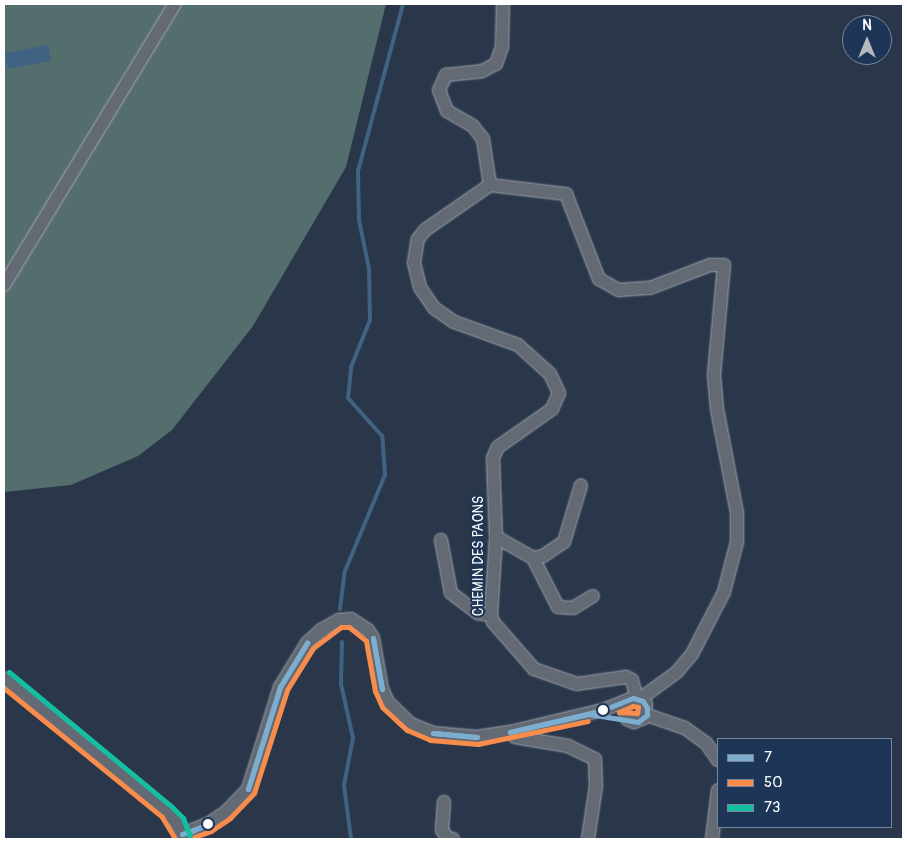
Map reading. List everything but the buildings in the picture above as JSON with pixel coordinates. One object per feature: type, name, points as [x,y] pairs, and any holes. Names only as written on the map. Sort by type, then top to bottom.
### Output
[{"type":"street","points":[[4,285],[175,4]]},
{"type":"street","points":[[503,4],[502,47],[496,64],[482,71],[446,76],[439,90],[447,111],[473,126],[483,138],[490,185],[566,194],[599,279],[619,290],[650,288],[710,265],[724,265],[714,375],[717,409],[737,513],[737,542],[724,592],[692,654],[677,672],[624,708],[627,719]]},
{"type":"street","name":"CHEMIN DES PAONS","points":[[490,185],[425,230],[418,240],[414,263],[420,287],[434,308],[454,322],[518,344],[550,374],[558,387],[558,399],[552,410],[494,452],[492,465],[496,537],[491,615],[493,622],[534,668],[577,684],[626,677],[632,680],[635,699]]},
{"type":"street","points":[[533,558],[564,542],[581,485]]},
{"type":"street","points":[[496,537],[533,558],[558,607],[573,608],[593,596]]},
{"type":"street","points":[[441,540],[451,593],[478,613],[491,615]]},
{"type":"street","points":[[4,678],[167,812],[182,836],[220,816],[248,789],[280,687],[307,643],[321,630],[339,620],[356,621],[368,630],[373,638],[382,689],[398,714],[410,724],[455,736],[510,732],[589,714],[635,699],[646,704],[646,715],[638,722],[589,714]]},
{"type":"street","points":[[646,715],[685,728],[706,743],[717,759]]},
{"type":"street","points":[[510,732],[515,737],[568,746],[595,759],[596,786],[588,839]]},
{"type":"street","points":[[712,839],[717,798]]},
{"type":"street","points":[[444,802],[442,830],[447,838],[453,839]]},
{"type":"green space","points":[[4,4],[386,4],[346,167],[253,326],[172,430],[138,456],[71,485],[4,492]]},
{"type":"water","points":[[48,45],[51,61],[8,69],[5,53]]},
{"type":"waterway","points":[[340,609],[345,571],[385,475],[382,436],[348,398],[351,367],[370,320],[369,269],[359,220],[358,171],[403,4]]},
{"type":"waterway","points":[[342,642],[341,684],[353,738],[344,785],[351,839]]},
{"type":"transit line","name":"50","points":[[189,839],[211,831],[230,818],[254,793],[287,690],[313,648],[341,627],[349,627],[366,641],[375,691],[382,707],[407,730],[430,740],[478,744],[588,721]]},
{"type":"transit line","name":"7","points":[[373,638],[382,689]]},
{"type":"transit line","name":"7","points":[[373,638],[382,689]]},
{"type":"transit line","name":"7","points":[[280,687],[307,643]]},
{"type":"transit line","name":"7","points":[[280,687],[307,643]]},
{"type":"transit line","name":"73","points":[[9,672],[172,807],[183,818],[190,836]]},
{"type":"transit line","name":"7","points":[[248,789],[280,687]]},
{"type":"transit line","name":"7","points":[[248,789],[280,687]]},
{"type":"transit line","name":"50","points":[[4,688],[162,817],[175,839]]},
{"type":"transit line","name":"7","points":[[633,698],[643,701],[647,708],[647,715],[638,722],[589,714],[510,732],[603,710],[633,698]]},
{"type":"transit line","name":"50","points":[[633,706],[638,707],[637,713],[619,712],[633,706]]},
{"type":"transit line","name":"7","points":[[433,733],[477,737]]},
{"type":"transit line","name":"7","points":[[433,733],[477,737]]},
{"type":"transit line","name":"7","points":[[208,824],[192,831],[182,834],[208,824]]}]
